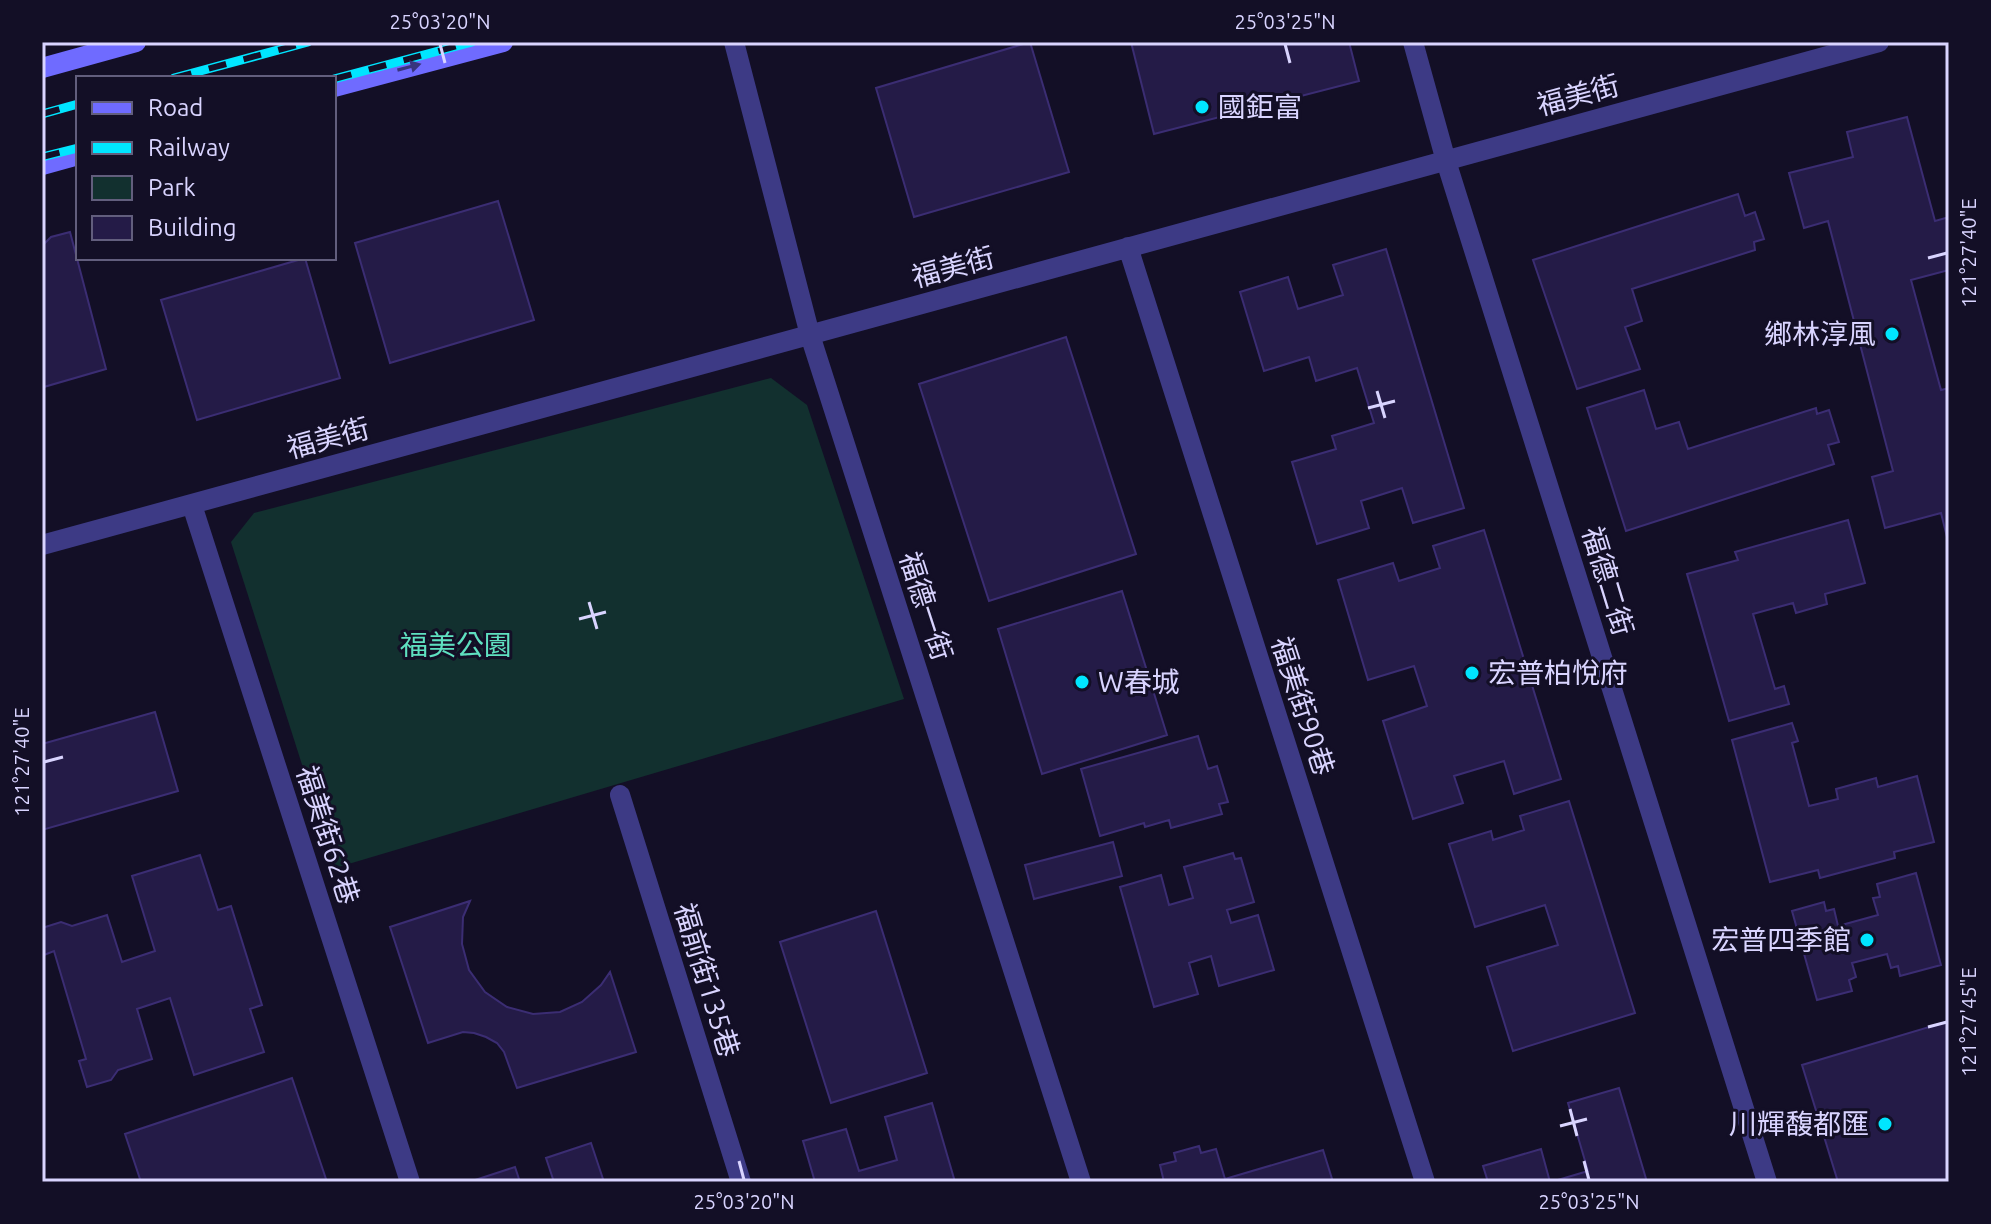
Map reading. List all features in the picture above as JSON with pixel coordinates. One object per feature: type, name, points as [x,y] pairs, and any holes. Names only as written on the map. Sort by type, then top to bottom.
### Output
[{"type":"main road","points":[[42,68],[136,42]]},
{"type":"main road","points":[[336,86],[503,42]]},
{"type":"main road","points":[[42,165],[76,156]]},
{"type":"street","name":"福德一街","points":[[734,42],[810,335],[1081,1182]]},
{"type":"street","name":"福德二街","points":[[1413,42],[1446,161],[1767,1182]]},
{"type":"street","name":"福美街","points":[[42,545],[1879,42]]},
{"type":"street","name":"福美街90巷","points":[[1128,247],[1425,1182]]},
{"type":"street","name":"福美街62巷","points":[[192,505],[410,1182]]},
{"type":"street","name":"福前街135巷","points":[[620,795],[741,1182]]},
{"type":"green space","name":"福美公園","points":[[771,378],[807,405],[904,699],[335,868],[231,542],[254,513]]},
{"type":"building","points":[[1030,42],[1069,172],[914,217],[876,88]]},
{"type":"building","name":"國鉅富","points":[[1131,42],[1349,42],[1359,81],[1154,134]]},
{"type":"building","name":"鄉林淳風","points":[[1907,117],[1935,221],[1949,217],[1949,270],[1911,280],[1941,390],[1949,388],[1948,541],[1941,513],[1885,528],[1872,477],[1893,471],[1828,221],[1804,228],[1789,173],[1853,157],[1847,132]]},
{"type":"building","points":[[1738,194],[1745,216],[1755,212],[1764,239],[1754,242],[1755,250],[1632,289],[1642,321],[1625,327],[1640,369],[1577,389],[1533,260]]},
{"type":"building","points":[[498,201],[534,320],[390,363],[355,243]]},
{"type":"building","points":[[70,232],[106,369],[42,389],[42,246],[51,237]]},
{"type":"building","points":[[1386,249],[1464,508],[1413,523],[1402,488],[1361,501],[1369,528],[1317,544],[1292,462],[1336,449],[1332,436],[1374,423],[1357,368],[1316,381],[1309,357],[1264,371],[1240,292],[1288,277],[1298,309],[1343,295],[1333,265]]},
{"type":"building","points":[[306,260],[340,378],[197,420],[161,300]]},
{"type":"building","points":[[1066,337],[1136,554],[989,601],[919,384]]},
{"type":"building","points":[[1644,390],[1656,429],[1679,422],[1688,449],[1816,408],[1817,414],[1829,410],[1839,442],[1828,445],[1834,464],[1626,531],[1587,408]]},
{"type":"building","points":[[1848,520],[1865,583],[1825,594],[1827,604],[1796,613],[1793,603],[1753,614],[1775,689],[1784,686],[1789,704],[1729,721],[1687,574],[1738,560],[1735,552]]},
{"type":"building","name":"宏普柏悅府","points":[[1484,530],[1561,779],[1514,794],[1504,761],[1454,776],[1463,803],[1413,819],[1383,721],[1427,706],[1414,666],[1368,680],[1338,580],[1393,563],[1399,581],[1440,568],[1433,546]]},
{"type":"building","name":"W春城","points":[[1122,591],[1167,735],[1042,774],[998,629]]},
{"type":"building","points":[[155,712],[178,791],[42,830],[42,744]]},
{"type":"building","points":[[1792,723],[1798,741],[1792,743],[1809,806],[1838,799],[1836,789],[1876,778],[1878,787],[1917,776],[1934,842],[1894,852],[1895,858],[1820,878],[1818,870],[1770,882],[1732,740]]},
{"type":"building","points":[[1198,736],[1208,769],[1217,766],[1228,802],[1219,804],[1222,814],[1171,828],[1169,820],[1145,827],[1144,823],[1100,836],[1081,769]]},
{"type":"building","points":[[1569,801],[1635,1013],[1513,1051],[1487,967],[1558,945],[1545,905],[1475,927],[1449,844],[1491,831],[1493,840],[1524,830],[1520,816]]},
{"type":"building","points":[[1113,842],[1122,876],[1034,899],[1025,865]]},
{"type":"building","points":[[1233,853],[1235,859],[1241,858],[1254,902],[1227,910],[1231,923],[1258,915],[1274,970],[1219,986],[1211,956],[1189,963],[1198,994],[1154,1007],[1120,887],[1161,875],[1169,905],[1193,898],[1184,867]]},
{"type":"building","points":[[200,855],[218,910],[231,906],[262,1005],[250,1009],[264,1052],[194,1075],[170,998],[137,1009],[152,1059],[118,1070],[111,1080],[87,1087],[79,1061],[86,1059],[54,951],[44,955],[42,928],[61,922],[72,926],[107,915],[122,962],[155,951],[132,876]]},
{"type":"building","name":"宏普四季館","points":[[1916,873],[1941,965],[1900,976],[1898,966],[1891,968],[1887,954],[1852,963],[1856,977],[1849,980],[1852,991],[1817,1000],[1792,911],[1824,902],[1826,911],[1834,909],[1838,926],[1878,915],[1873,898],[1880,897],[1877,884]]},
{"type":"building","points":[[470,901],[463,917],[462,944],[469,970],[485,992],[507,1007],[533,1014],[560,1012],[582,1002],[610,972],[636,1052],[517,1088],[504,1052],[497,1043],[486,1037],[463,1032],[428,1043],[390,927]]},
{"type":"building","points":[[876,911],[927,1073],[831,1103],[780,942]]},
{"type":"building","name":"川輝馥都匯","points":[[1949,1021],[1949,1182],[1838,1182],[1802,1065]]},
{"type":"building","points":[[292,1078],[327,1182],[141,1182],[125,1134]]},
{"type":"building","points":[[1619,1088],[1647,1182],[1551,1182],[1588,1171],[1568,1103]]},
{"type":"building","points":[[932,1103],[955,1182],[815,1182],[803,1141],[846,1129],[859,1171],[897,1160],[885,1117]]},
{"type":"building","points":[[591,1143],[604,1182],[554,1182],[546,1158]]},
{"type":"building","points":[[1199,1146],[1201,1153],[1216,1149],[1225,1179],[1323,1150],[1333,1182],[1164,1182],[1160,1165],[1176,1161],[1174,1153]]},
{"type":"building","points":[[1541,1149],[1550,1182],[1488,1182],[1483,1166]]},
{"type":"building","points":[[515,1167],[520,1182],[469,1182]]},
{"type":"railway","points":[[181,76],[308,42]]},
{"type":"railway","points":[[336,78],[472,42]]},
{"type":"railway","points":[[42,114],[76,105]]},
{"type":"railway","points":[[42,157],[76,148]]},
{"type":"place","name":"國鉅富","points":[[1202,107]]},
{"type":"place","name":"鄉林淳風","points":[[1892,334]]},
{"type":"place","name":"宏普柏悅府","points":[[1472,673]]},
{"type":"place","name":"W春城","points":[[1082,682]]},
{"type":"place","name":"宏普四季館","points":[[1867,940]]},
{"type":"place","name":"川輝馥都匯","points":[[1885,1124]]}]
